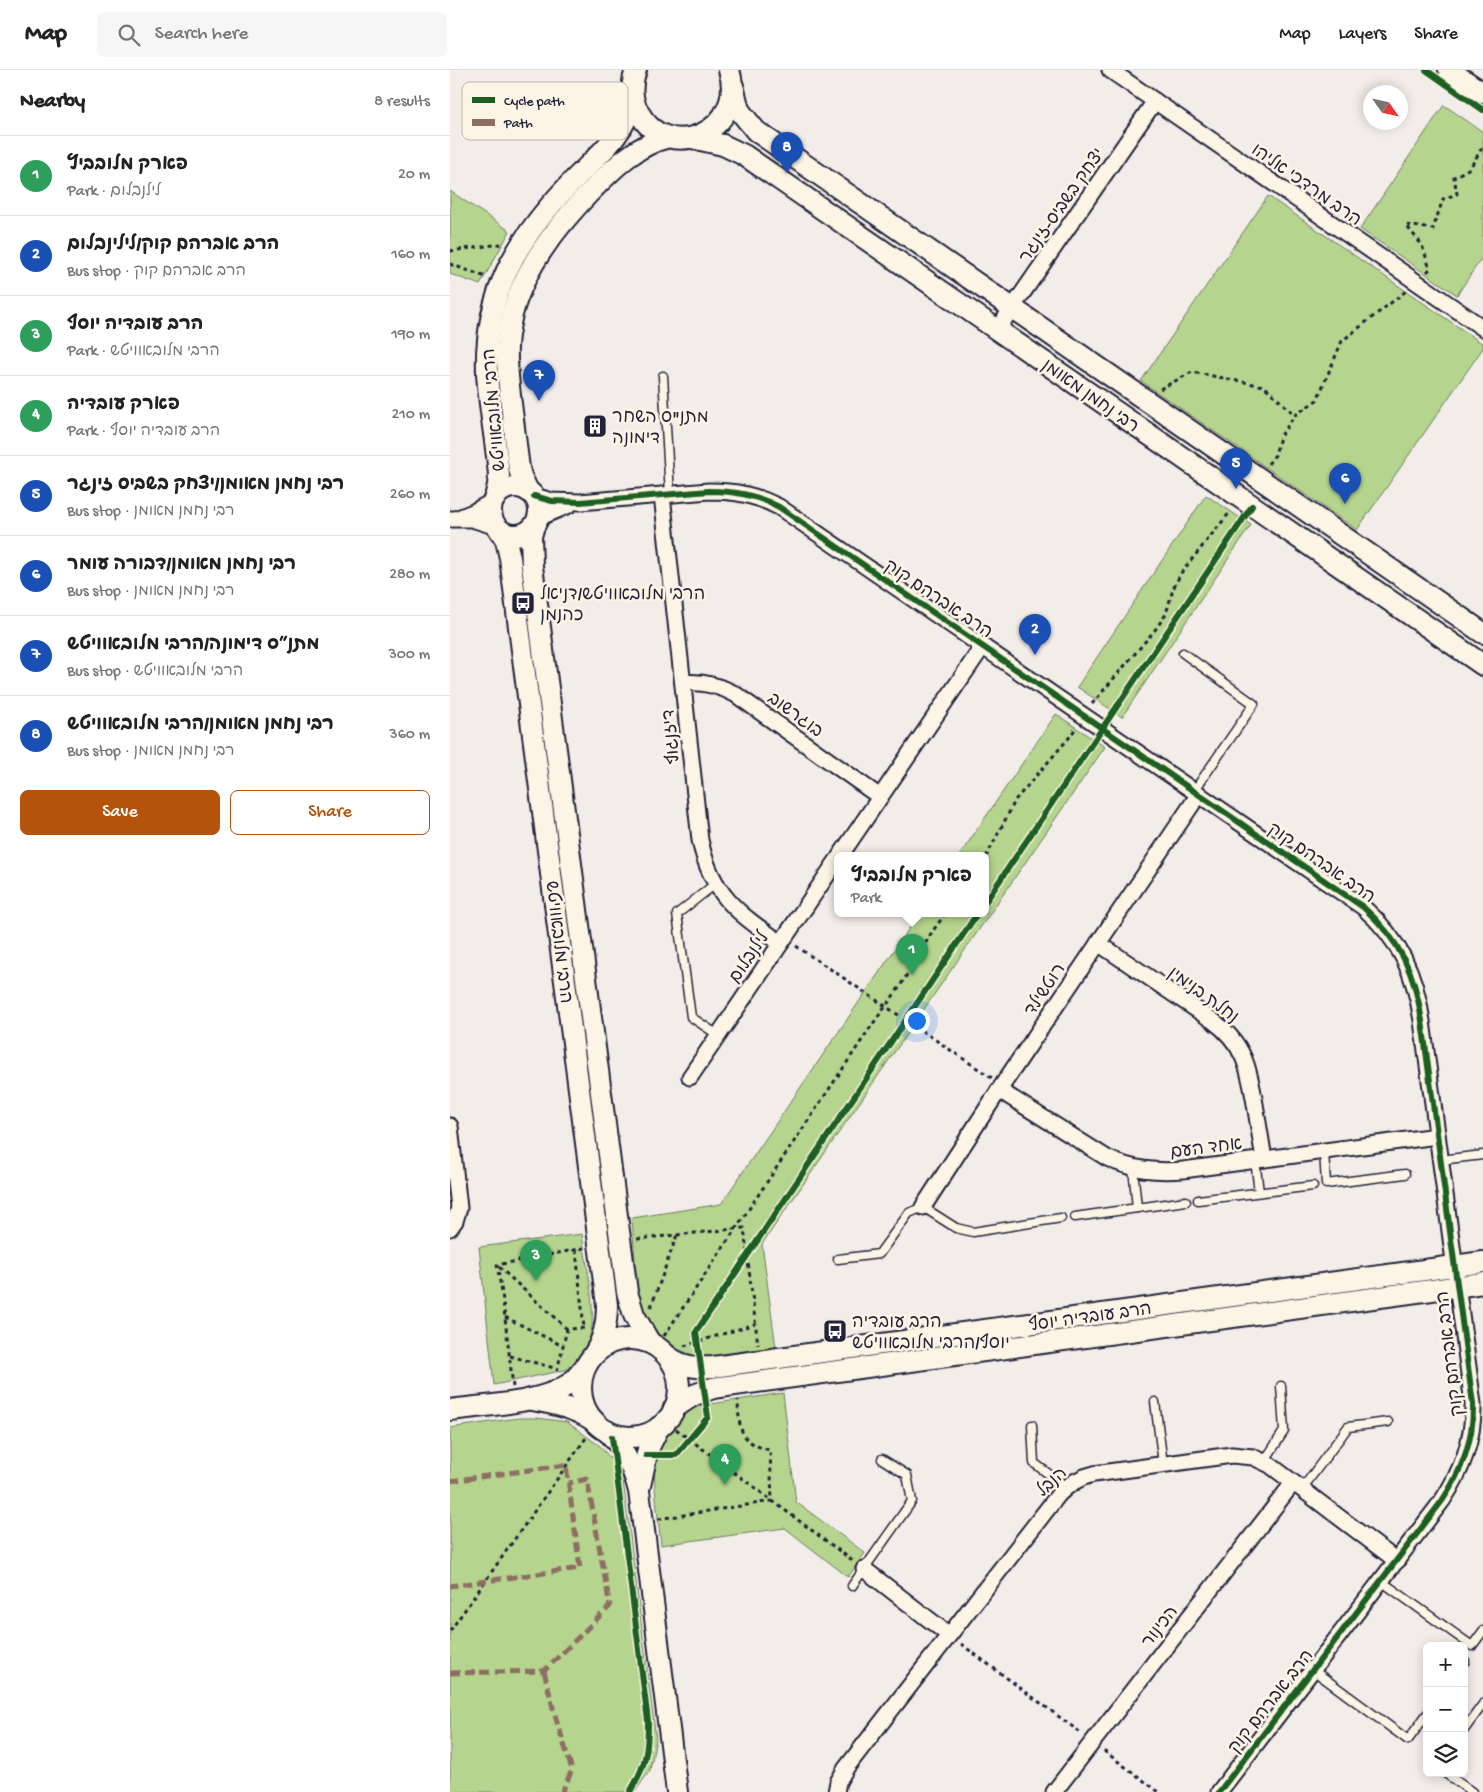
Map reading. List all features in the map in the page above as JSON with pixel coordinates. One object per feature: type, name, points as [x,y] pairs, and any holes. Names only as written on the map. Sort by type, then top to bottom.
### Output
[{"type":"street","name":"הרב מרדכי אליהו","points":[[1110,70],[1483,328]]},
{"type":"street","points":[[1449,70],[1483,93]]},
{"type":"street","points":[[634,72],[633,98],[635,105],[643,119],[654,130],[669,137]]},
{"type":"street","points":[[692,138],[713,128],[724,116],[730,102],[732,76]]},
{"type":"street","name":"רבי נחמן מאומן","points":[[732,76],[735,99],[739,110],[756,131],[1483,633]]},
{"type":"street","name":"הרבי מלובאוויטש","points":[[628,115],[633,98]]},
{"type":"street","name":"יצחק בשביס-זינגר","points":[[997,330],[1155,101]]},
{"type":"street","name":"הרבי מלובאוויטש","points":[[531,494],[521,476],[519,468],[508,373],[507,347],[510,324],[516,302],[534,261],[548,241],[581,202],[632,152],[654,141],[669,137]]},
{"type":"street","name":"רבי נחמן מאומן","points":[[669,137],[692,138],[723,145],[744,155],[1483,665]]},
{"type":"street","name":"הרבי מלובאוויטש","points":[[494,499],[499,474],[487,374],[487,346],[489,320],[496,296],[505,273],[523,241],[548,208],[612,140]]},
{"type":"street","points":[[512,487],[521,488],[531,494],[539,507],[535,524],[528,532],[519,535],[510,535],[472,519],[453,519],[473,512],[494,499],[503,490],[512,487]]},
{"type":"street","name":"הרב אברהם קוק","points":[[531,494],[552,501],[580,502],[726,491],[752,495],[770,502],[788,512],[1363,908],[1395,941],[1408,966],[1417,993],[1473,1404],[1470,1442],[1462,1466],[1450,1489],[1219,1792]]},
{"type":"street","name":"דיזנגוף","points":[[666,495],[682,683],[703,857],[715,884],[731,904],[740,913],[783,940]]},
{"type":"street","points":[[494,499],[491,516],[498,529]]},
{"type":"street","name":"הרב אברהם קוק","points":[[535,524],[554,510],[580,502]]},
{"type":"street","name":"הרבי מלובאוויטש","points":[[535,524],[531,536],[532,566],[628,1298],[634,1315],[656,1346]]},
{"type":"street","name":"הרבי מלובאוויטש","points":[[498,529],[506,540],[510,558],[607,1305],[605,1327],[600,1343],[590,1361]]},
{"type":"street","name":"לילנבלום","points":[[843,852],[983,646]]},
{"type":"street","name":"בוגרשוב","points":[[682,683],[708,684],[735,694],[880,797]]},
{"type":"street","name":"רוטשילד","points":[[923,1207],[1098,944],[1196,792]]},
{"type":"street","name":"לילנבלום","points":[[690,1077],[834,865]]},
{"type":"street","name":"נחלת בנימין","points":[[1098,944],[1217,1024],[1236,1044],[1249,1072],[1260,1159]]},
{"type":"street","name":"אחד העם","points":[[1001,1088],[1103,1156],[1133,1168],[1151,1171],[1172,1171],[1437,1136]]},
{"type":"street","points":[[450,1126],[459,1208],[452,1226]]},
{"type":"street","name":"הרב עובדיה יוסף","points":[[656,1346],[684,1365],[701,1367],[760,1361],[1483,1262]]},
{"type":"street","name":"הרב עובדיה יוסף","points":[[666,1419],[704,1391],[738,1385],[1483,1283]]},
{"type":"street","points":[[450,1410],[521,1400],[552,1393],[569,1384],[608,1343],[623,1339],[635,1339],[656,1346],[675,1368],[678,1393],[666,1419],[648,1449],[639,1491]]},
{"type":"street","points":[[590,1361],[581,1380],[581,1397],[586,1410],[621,1447],[628,1458],[639,1491],[677,1792]]},
{"type":"street","points":[[521,1400],[562,1406],[580,1413],[619,1436],[636,1436],[648,1433],[666,1419]]},
{"type":"street","name":"הנבל","points":[[836,1792],[841,1775],[949,1635],[1059,1494],[1078,1479],[1088,1475],[1163,1464],[1232,1455],[1249,1456],[1264,1462],[1396,1561]]},
{"type":"street","name":"הכינור","points":[[1054,1792],[1297,1486]]},
{"type":"street","points":[[864,1569],[949,1635]]},
{"type":"lane","points":[[662,376],[666,495]]},
{"type":"lane","points":[[1183,653],[1254,704],[1196,792]]},
{"type":"lane","points":[[715,884],[677,914],[691,1017],[718,1035]]},
{"type":"lane","points":[[1324,1151],[1326,1184],[1405,1174]]},
{"type":"lane","points":[[1440,1160],[1483,1155]]},
{"type":"lane","points":[[1259,1192],[1260,1159]]},
{"type":"lane","points":[[1133,1168],[1137,1208]]},
{"type":"lane","points":[[1198,1200],[1313,1186]]},
{"type":"lane","points":[[1075,1217],[1186,1201]]},
{"type":"lane","points":[[838,1259],[879,1254],[909,1213],[923,1207],[956,1228],[973,1232],[1061,1218]]},
{"type":"lane","points":[[1264,1462],[1284,1432],[1281,1386]]},
{"type":"lane","points":[[1156,1402],[1163,1464]]},
{"type":"lane","points":[[1297,1486],[1348,1426],[1388,1422]]},
{"type":"lane","points":[[1032,1425],[1034,1463],[1066,1488]]},
{"type":"lane","points":[[852,1586],[912,1501],[907,1476],[882,1459]]},
{"type":"lane","points":[[1381,1581],[1472,1646],[1483,1631]]},
{"type":"lane","points":[[1313,1670],[1408,1740],[1423,1719]]},
{"type":"lane","points":[[1468,1725],[1483,1704]]},
{"type":"lane","points":[[1451,1777],[1472,1792]]},
{"type":"path","points":[[1258,477],[1275,456],[1280,437],[1295,415],[1318,400],[1342,341],[1417,282],[1430,268],[1422,245],[1406,225],[1433,229],[1443,199],[1457,194],[1454,177],[1470,168],[1483,146]]},
{"type":"path","points":[[450,251],[523,241]]},
{"type":"path","points":[[450,264],[501,283]]},
{"type":"path","points":[[1142,398],[1192,372],[1264,386],[1295,415]]},
{"type":"path","points":[[989,852],[1016,798],[1068,739],[1097,696],[1155,630],[1166,614],[1173,589],[1181,573],[1240,498]]},
{"type":"path","points":[[656,1346],[899,988],[943,917]]},
{"type":"path","points":[[783,940],[886,1006],[1001,1088]]},
{"type":"path","points":[[900,1028],[911,1012]]},
{"type":"path","points":[[620,1241],[744,1228],[760,1361]]},
{"type":"path","points":[[656,1346],[677,1235]]},
{"type":"path","points":[[497,1265],[599,1245]]},
{"type":"path","points":[[742,1264],[753,1248]]},
{"type":"path","points":[[576,1250],[584,1328]]},
{"type":"path","points":[[497,1265],[510,1356],[521,1400]]},
{"type":"path","points":[[497,1265],[567,1329],[605,1327]]},
{"type":"path","points":[[505,1316],[563,1346]]},
{"type":"path","points":[[656,1346],[698,1342],[755,1324]]},
{"type":"path","points":[[552,1393],[567,1329]]},
{"type":"path","points":[[696,1332],[701,1367]]},
{"type":"path","points":[[510,1356],[558,1369]]},
{"type":"path","points":[[738,1385],[741,1431],[748,1441],[758,1448],[770,1450],[772,1501]]},
{"type":"path","points":[[666,1419],[687,1442],[772,1501],[864,1569]]},
{"type":"path","points":[[450,1631],[599,1425]]},
{"type":"path","points":[[687,1442],[695,1432]]},
{"type":"path","points":[[643,1522],[772,1501]]},
{"type":"path","points":[[949,1635],[1159,1792]]},
{"type":"green space","points":[[1444,105],[1483,132],[1483,256],[1457,295],[1360,229]]},
{"type":"green space","points":[[450,191],[510,231],[480,285],[450,274]]},
{"type":"green space","points":[[1268,196],[1483,344],[1483,348],[1357,530],[1141,381]]},
{"type":"green space","points":[[1206,495],[1251,525],[1122,717],[1077,687]]},
{"type":"green space","points":[[1056,714],[1105,747],[989,915],[989,852],[962,852]]},
{"type":"green space","points":[[917,917],[988,917],[762,1244],[776,1348],[713,1358],[697,1357],[677,1349],[655,1333],[638,1304],[632,1218],[721,1204]]},
{"type":"green space","points":[[582,1234],[592,1305],[591,1333],[586,1349],[565,1370],[494,1385],[479,1247]]},
{"type":"green space","points":[[783,1393],[796,1502],[865,1553],[848,1577],[785,1528],[661,1545],[654,1467],[659,1442],[681,1418],[698,1406]]},
{"type":"green space","points":[[518,1418],[537,1418],[567,1422],[600,1446],[622,1473],[656,1739],[650,1770],[635,1792],[450,1792],[450,1428]]},
{"type":"marked path","points":[[450,1481],[566,1465],[580,1568],[450,1586]]},
{"type":"marked path","points":[[450,1673],[544,1671],[610,1606],[587,1479],[569,1483]]},
{"type":"marked path","points":[[544,1671],[554,1712],[572,1770],[562,1792]]},
{"type":"cycle path","points":[[1426,70],[1483,110]]},
{"type":"cycle path","points":[[534,496],[552,501],[580,502],[719,491],[754,497],[779,507],[1363,907],[1387,932],[1404,958],[1415,988],[1422,1021],[1473,1404],[1469,1443],[1461,1467],[1442,1501],[1219,1792]]},
{"type":"cycle path","points":[[989,897],[1252,506]]},
{"type":"cycle path","points":[[646,1455],[676,1455],[708,1417],[696,1332],[975,917]]},
{"type":"cycle path","points":[[612,1437],[648,1721],[643,1766],[630,1792]]},
{"type":"place","name":"רבי נחמן מאומן/הרבי מלובאוויטש","points":[[787,173]]},
{"type":"place","name":"מתנ״ס דימונה/הרבי מלובאוויטש","points":[[539,401]]},
{"type":"place","name":"מתנ\"ס השחר דימונה","points":[[595,426]]},
{"type":"place","name":"רבי נחמן מאומן/יצחק בשביס זינגר","points":[[1236,489]]},
{"type":"place","name":"רבי נחמן מאומן/דבורה עומר","points":[[1345,504]]},
{"type":"place","name":"הרבי מלובאוויטש/דניאל כהנמן","points":[[523,603]]},
{"type":"place","name":"הרב אברהם קוק/לילינבלום","points":[[1035,655]]},
{"type":"place","name":"פארק מלובביץ","points":[[912,975]]},
{"type":"place","name":"הרב עובדיה יוסף","points":[[536,1281]]},
{"type":"place","name":"הרב עובדיה יוסף/הרבי מלובאוויטש","points":[[835,1331]]},
{"type":"place","name":"פארק עובדיה","points":[[725,1485]]}]
